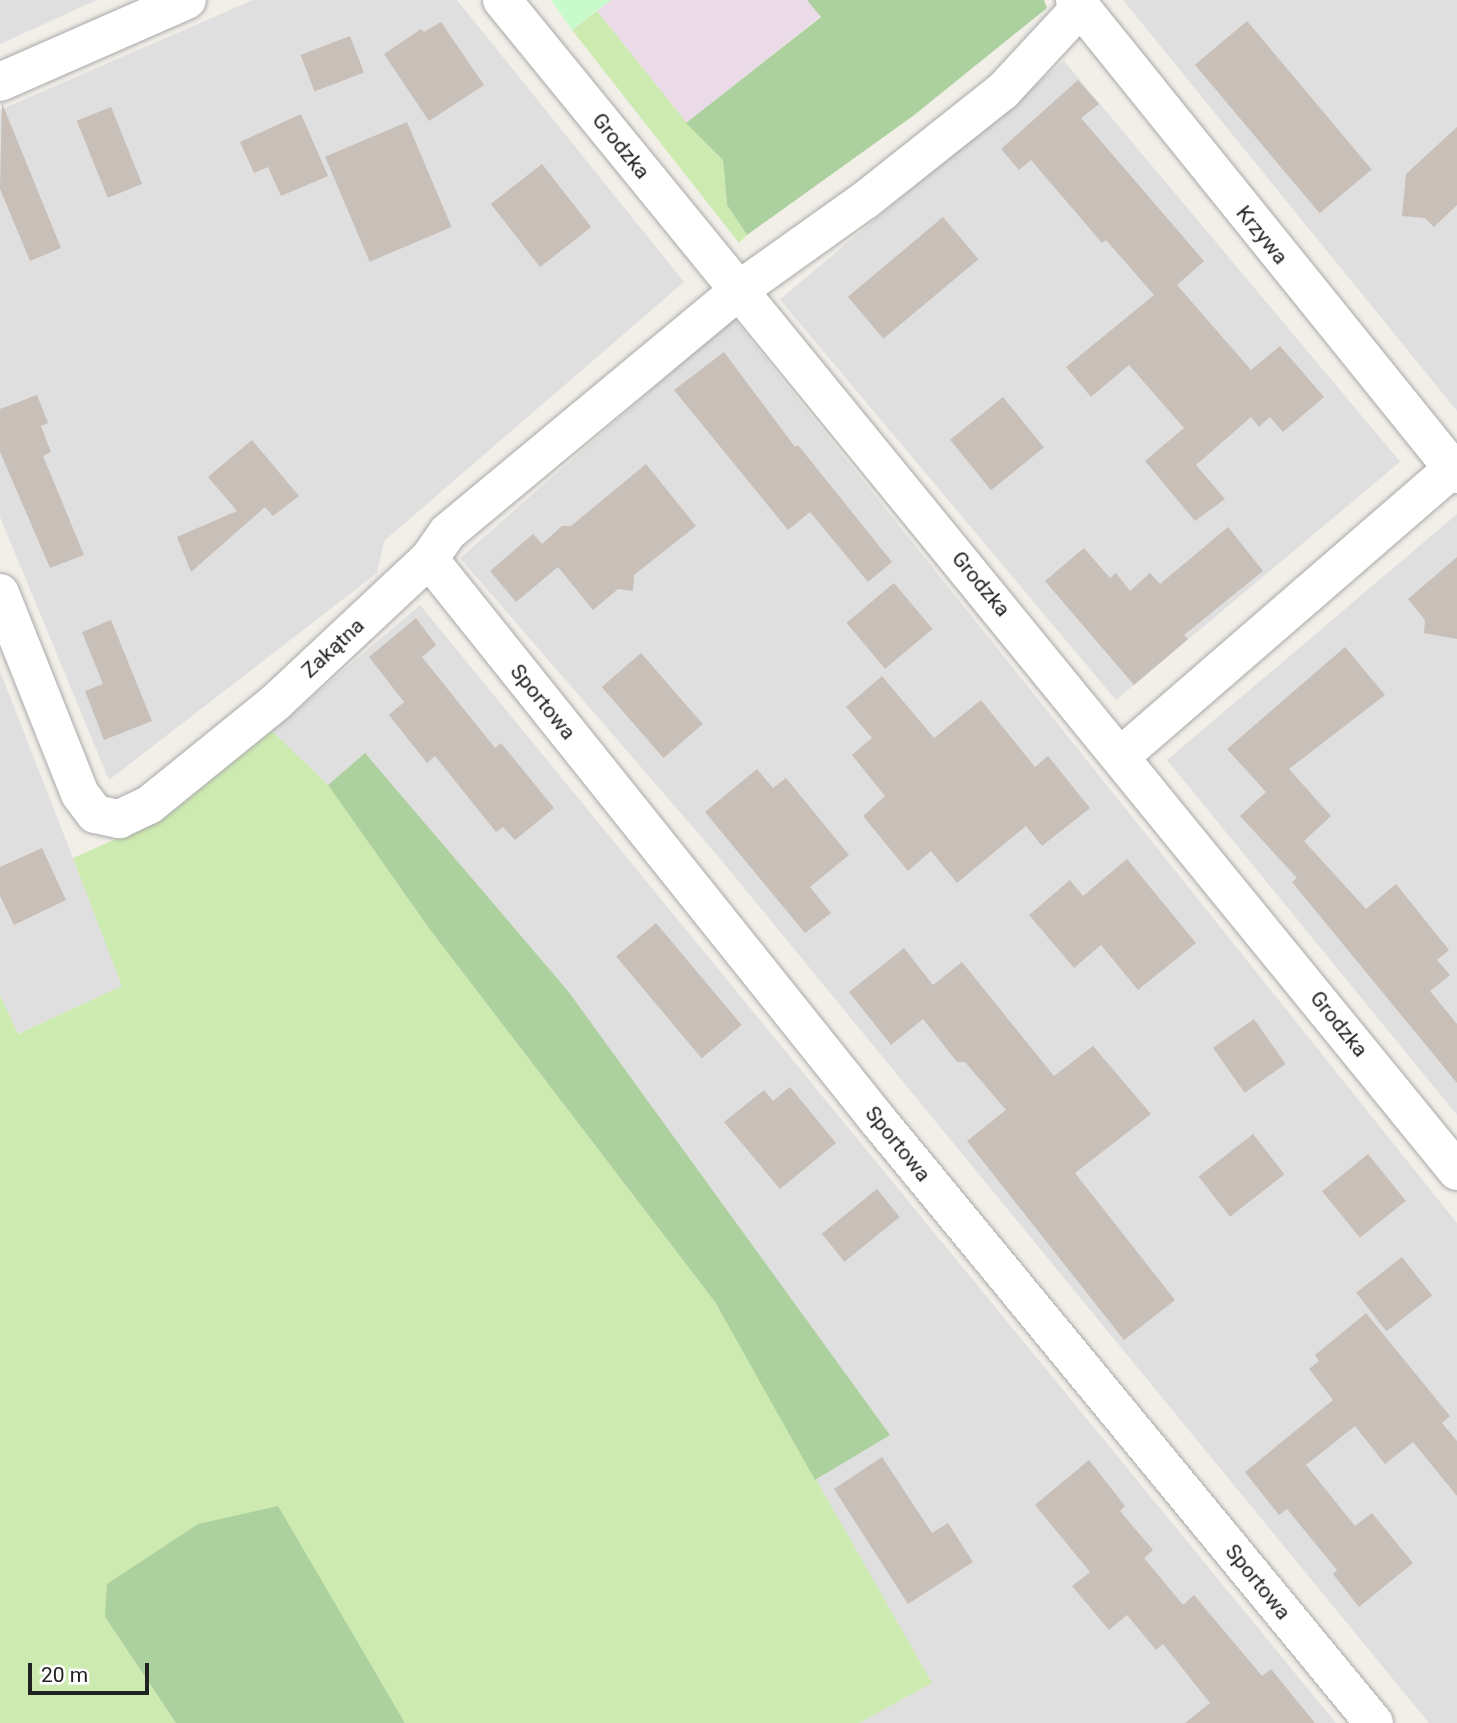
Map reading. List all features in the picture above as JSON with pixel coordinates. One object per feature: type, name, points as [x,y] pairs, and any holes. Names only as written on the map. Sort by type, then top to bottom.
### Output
[{"type":"street","points":[[0,82],[187,0]]},
{"type":"street","name":"Grodzka","points":[[502,0],[1122,755],[1457,1171]]},
{"type":"street","name":"Zakątna","points":[[0,593],[80,794],[95,814],[118,818],[149,805],[275,702],[429,559],[448,532],[738,290],[864,201],[1003,91],[1077,4]]},
{"type":"street","name":"Krzywa","points":[[1077,4],[1455,471],[1122,755]]},
{"type":"street","name":"Sportowa","points":[[429,559],[885,1130],[1374,1723]]},
{"type":"shaded area","points":[[0,0],[97,0],[0,44]]},
{"type":"shaded area","points":[[253,0],[457,0],[684,282],[384,541],[377,573],[109,780],[0,517],[0,110]]},
{"type":"shaded area","points":[[611,0],[807,0],[821,16],[686,123],[597,11]]},
{"type":"shaded area","points":[[1123,0],[1457,0],[1457,411]]},
{"type":"shaded area","points":[[1064,61],[1400,462],[1116,700],[780,299]]},
{"type":"shaded area","points":[[733,318],[1457,1223],[1457,1723],[1429,1723],[717,855],[460,558]]},
{"type":"shaded area","points":[[1457,514],[1457,1115],[1167,760]]},
{"type":"shaded area","points":[[420,605],[1336,1723],[859,1723],[931,1683],[815,1480],[889,1435],[365,754],[328,785],[272,731]]},
{"type":"shaded area","points":[[0,671],[123,986],[17,1034],[0,995]]},
{"type":"green space","points":[[551,0],[611,0],[572,30]]},
{"type":"green space","points":[[807,0],[1044,0],[1047,8],[913,116],[747,235],[727,205],[723,160],[686,123],[821,17]]},
{"type":"green space","points":[[597,11],[686,122],[723,160],[727,205],[747,235],[739,243],[572,30]]},
{"type":"green space","points":[[272,731],[328,785],[428,927],[715,1302],[932,1683],[859,1723],[405,1723],[277,1507],[105,1617],[176,1723],[0,1723],[0,995],[18,1034],[122,986],[73,858],[166,817]]},
{"type":"green space","points":[[365,753],[568,991],[890,1435],[815,1480],[715,1302],[428,927],[328,785]]},
{"type":"green space","points":[[278,1506],[405,1723],[176,1723],[105,1617],[107,1584],[198,1524]]},
{"type":"building","points":[[1247,21],[1372,170],[1320,213],[1195,65]]},
{"type":"building","points":[[441,22],[484,85],[429,121],[384,54],[421,29],[424,32]]},
{"type":"building","points":[[350,36],[364,72],[314,91],[301,55]]},
{"type":"building","points":[[1078,80],[1099,104],[1081,118],[1204,261],[1177,285],[1251,370],[1280,346],[1324,397],[1283,432],[1270,417],[1259,427],[1251,417],[1196,465],[1225,499],[1195,521],[1145,461],[1184,428],[1129,365],[1091,397],[1066,367],[1154,295],[1106,240],[1102,243],[1031,160],[1019,170],[1001,149]]},
{"type":"building","points":[[2,103],[61,248],[30,261],[0,189]]},
{"type":"building","points":[[111,107],[142,184],[108,198],[77,121]]},
{"type":"building","points":[[301,114],[328,176],[281,196],[268,167],[254,173],[240,142]]},
{"type":"building","points":[[407,122],[452,227],[370,262],[325,157]]},
{"type":"building","points":[[1457,127],[1457,205],[1434,227],[1425,218],[1402,216],[1406,174]]},
{"type":"building","points":[[542,164],[591,227],[540,267],[491,204]]},
{"type":"building","points":[[943,217],[978,259],[883,339],[848,297]]},
{"type":"building","points":[[724,352],[795,447],[798,445],[892,562],[868,582],[810,512],[788,530],[674,390]]},
{"type":"building","points":[[37,395],[48,423],[41,426],[51,452],[43,456],[84,555],[50,568],[0,452],[0,409]]},
{"type":"building","points":[[1003,397],[1044,448],[991,490],[950,440]]},
{"type":"building","points":[[252,440],[299,496],[273,516],[265,507],[191,572],[177,537],[237,511],[208,477]]},
{"type":"building","points":[[646,464],[696,526],[634,575],[633,591],[618,589],[593,610],[558,567],[516,602],[490,571],[533,534],[542,544],[562,526],[571,526]]},
{"type":"building","points":[[1228,527],[1263,571],[1184,635],[1188,639],[1134,685],[1045,581],[1084,548],[1110,578],[1116,573],[1130,591],[1150,573],[1160,584]]},
{"type":"building","points":[[1457,557],[1457,639],[1424,633],[1425,620],[1408,599]]},
{"type":"building","points":[[894,583],[933,629],[885,669],[847,623]]},
{"type":"building","points":[[416,618],[436,645],[422,657],[495,748],[501,743],[554,808],[515,840],[503,827],[496,832],[435,756],[427,763],[389,715],[404,702],[369,657]]},
{"type":"building","points":[[111,620],[152,721],[104,740],[85,691],[103,684],[82,632]]},
{"type":"building","points":[[1345,647],[1385,695],[1289,769],[1331,816],[1304,841],[1366,909],[1396,884],[1449,950],[1437,960],[1450,975],[1430,991],[1457,1024],[1457,1083],[1292,882],[1297,878],[1240,816],[1266,792],[1227,749]]},
{"type":"building","points":[[641,653],[703,724],[663,758],[602,687]]},
{"type":"building","points":[[882,676],[934,738],[981,700],[1035,767],[1048,756],[1090,808],[1042,846],[1026,826],[957,883],[931,851],[908,871],[863,816],[885,796],[852,755],[872,738],[846,707]]},
{"type":"building","points":[[757,769],[773,788],[786,778],[849,855],[810,887],[831,913],[805,933],[705,812]]},
{"type":"building","points":[[42,848],[66,900],[14,925],[0,896],[0,867]]},
{"type":"building","points":[[1127,859],[1196,943],[1138,990],[1101,945],[1074,968],[1029,915],[1070,880],[1083,896]]},
{"type":"building","points":[[656,923],[741,1025],[702,1058],[616,956]]},
{"type":"building","points":[[904,948],[933,985],[962,962],[1054,1076],[1093,1046],[1151,1114],[1075,1173],[1175,1300],[1124,1340],[967,1141],[1006,1110],[965,1062],[957,1062],[923,1019],[891,1045],[849,992]]},
{"type":"building","points":[[1254,1019],[1286,1064],[1245,1093],[1213,1048]]},
{"type":"building","points":[[790,1087],[836,1143],[780,1189],[724,1122],[764,1090],[773,1101]]},
{"type":"building","points":[[1253,1134],[1284,1174],[1230,1217],[1199,1176]]},
{"type":"building","points":[[1368,1154],[1406,1201],[1360,1238],[1322,1191]]},
{"type":"building","points":[[877,1189],[900,1217],[844,1262],[822,1234]]},
{"type":"building","points":[[1402,1257],[1432,1296],[1386,1331],[1356,1293]]},
{"type":"building","points":[[1366,1313],[1450,1416],[1442,1423],[1457,1441],[1457,1496],[1413,1442],[1385,1464],[1355,1426],[1306,1465],[1355,1526],[1372,1513],[1413,1563],[1359,1607],[1333,1574],[1337,1570],[1287,1509],[1279,1515],[1245,1472],[1333,1400],[1309,1369],[1319,1361],[1315,1355]]},
{"type":"building","points":[[882,1457],[932,1533],[948,1523],[973,1562],[908,1604],[834,1489]]},
{"type":"building","points":[[1089,1460],[1125,1506],[1120,1511],[1153,1550],[1144,1558],[1183,1605],[1194,1595],[1262,1676],[1271,1669],[1315,1723],[1185,1723],[1210,1703],[1163,1644],[1156,1650],[1127,1615],[1109,1630],[1072,1586],[1090,1572],[1035,1505]]}]
